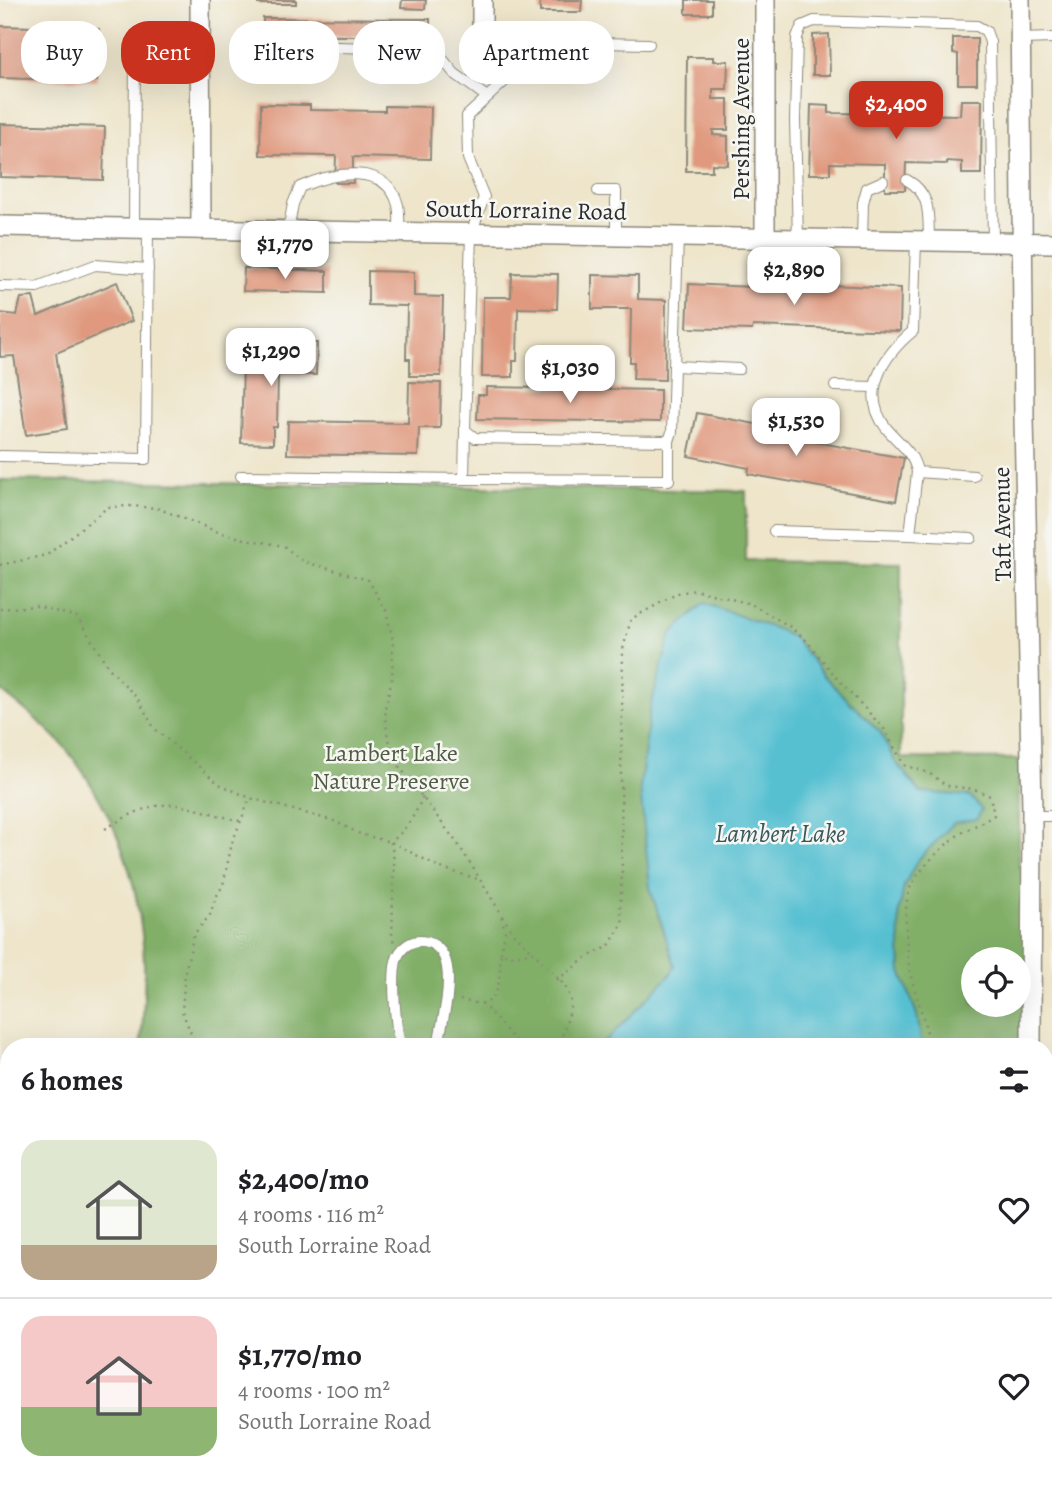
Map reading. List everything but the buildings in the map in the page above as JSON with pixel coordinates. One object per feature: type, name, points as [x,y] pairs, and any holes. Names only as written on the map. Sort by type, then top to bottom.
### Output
[{"type":"street","points":[[200,0],[201,229]]},
{"type":"street","points":[[482,0],[482,21]]},
{"type":"street","name":"Pershing Avenue","points":[[765,0],[765,239]]},
{"type":"street","name":"Taft Avenue","points":[[1020,0],[1022,243],[1042,816],[1031,1038]]},
{"type":"street","name":"South Lorraine Road","points":[[0,226],[1052,243]]},
{"type":"lane","points":[[798,239],[795,120],[797,37],[802,26],[814,21],[977,26],[986,31],[990,42],[993,243]]},
{"type":"lane","points":[[1021,39],[1052,38]]},
{"type":"lane","points":[[464,479],[471,234],[484,197],[468,158],[467,116],[547,42],[649,44]]},
{"type":"lane","points":[[339,47],[430,50],[440,56],[454,73],[487,97]]},
{"type":"lane","points":[[0,456],[146,459],[148,269],[141,228],[136,84]]},
{"type":"lane","points":[[288,231],[293,204],[300,187],[332,175],[361,174],[381,179],[392,193],[398,205],[399,233]]},
{"type":"lane","points":[[907,180],[920,188],[927,204],[913,331],[881,365],[875,387],[876,405],[884,425],[915,460],[917,472],[910,535]]},
{"type":"lane","points":[[862,240],[863,203],[867,188],[883,181]]},
{"type":"lane","points":[[598,191],[616,191],[616,236]]},
{"type":"lane","points":[[241,476],[669,480],[678,237]]},
{"type":"lane","points":[[0,286],[37,286],[95,265],[148,269]]},
{"type":"lane","points":[[675,366],[739,369]]},
{"type":"lane","points":[[835,386],[875,387]]},
{"type":"lane","points":[[465,430],[475,438],[669,441]]},
{"type":"lane","points":[[917,472],[974,476]]},
{"type":"lane","points":[[774,531],[971,538]]},
{"type":"lane","points":[[400,1038],[395,1011],[396,962],[402,949],[420,941],[431,942],[439,947],[447,968],[446,998],[439,1038]]},
{"type":"path","points":[[0,565],[47,555],[108,507],[130,506],[156,509],[245,540],[284,546],[302,561],[368,580],[386,610],[393,641],[392,680],[385,708],[387,733],[396,762],[482,880],[513,933],[565,986],[570,999],[570,1011],[561,1038]]},
{"type":"path","points":[[557,980],[587,957],[608,947],[623,923],[620,909],[623,649],[631,619],[678,593],[696,590],[751,604],[789,626],[807,641],[884,729],[904,765],[929,773],[947,786],[974,789],[990,796],[994,815],[955,837],[929,863],[909,889],[906,917],[907,952],[912,982],[928,1038]]},
{"type":"path","points":[[0,609],[36,606],[77,617],[109,668],[138,699],[154,728],[219,784],[250,798],[334,821],[360,834],[391,842],[441,868],[482,880]]},
{"type":"path","points":[[391,842],[403,832],[415,815],[423,796]]},
{"type":"path","points":[[193,1038],[182,1011],[185,972],[194,934],[210,915],[223,885],[232,843],[250,798]]},
{"type":"path","points":[[105,829],[148,807],[167,803],[205,809],[240,821]]},
{"type":"path","points":[[391,842],[394,861],[392,939],[402,949]]},
{"type":"path","points":[[446,998],[482,1003],[491,1000],[498,989],[505,932],[501,911]]},
{"type":"path","points":[[501,953],[514,956],[533,952]]},
{"type":"path","points":[[482,1003],[513,1038]]},
{"type":"green space","name":"Lambert Lake Nature Preserve","points":[[0,480],[746,491],[746,561],[901,563],[901,758],[1019,759],[1019,867],[1029,867],[1029,947],[961,947],[961,1017],[1030,1017],[1030,1038],[141,1038],[144,999],[142,932],[128,867],[104,807],[87,778],[67,750],[44,726],[0,690]]},
{"type":"water","name":"Lambert Lake","points":[[704,603],[779,630],[795,639],[826,678],[881,733],[894,760],[920,792],[970,796],[982,810],[976,819],[954,823],[917,861],[904,886],[899,912],[901,971],[917,1015],[921,1038],[609,1038],[670,975],[675,966],[650,888],[640,788],[650,708],[671,634]]}]
